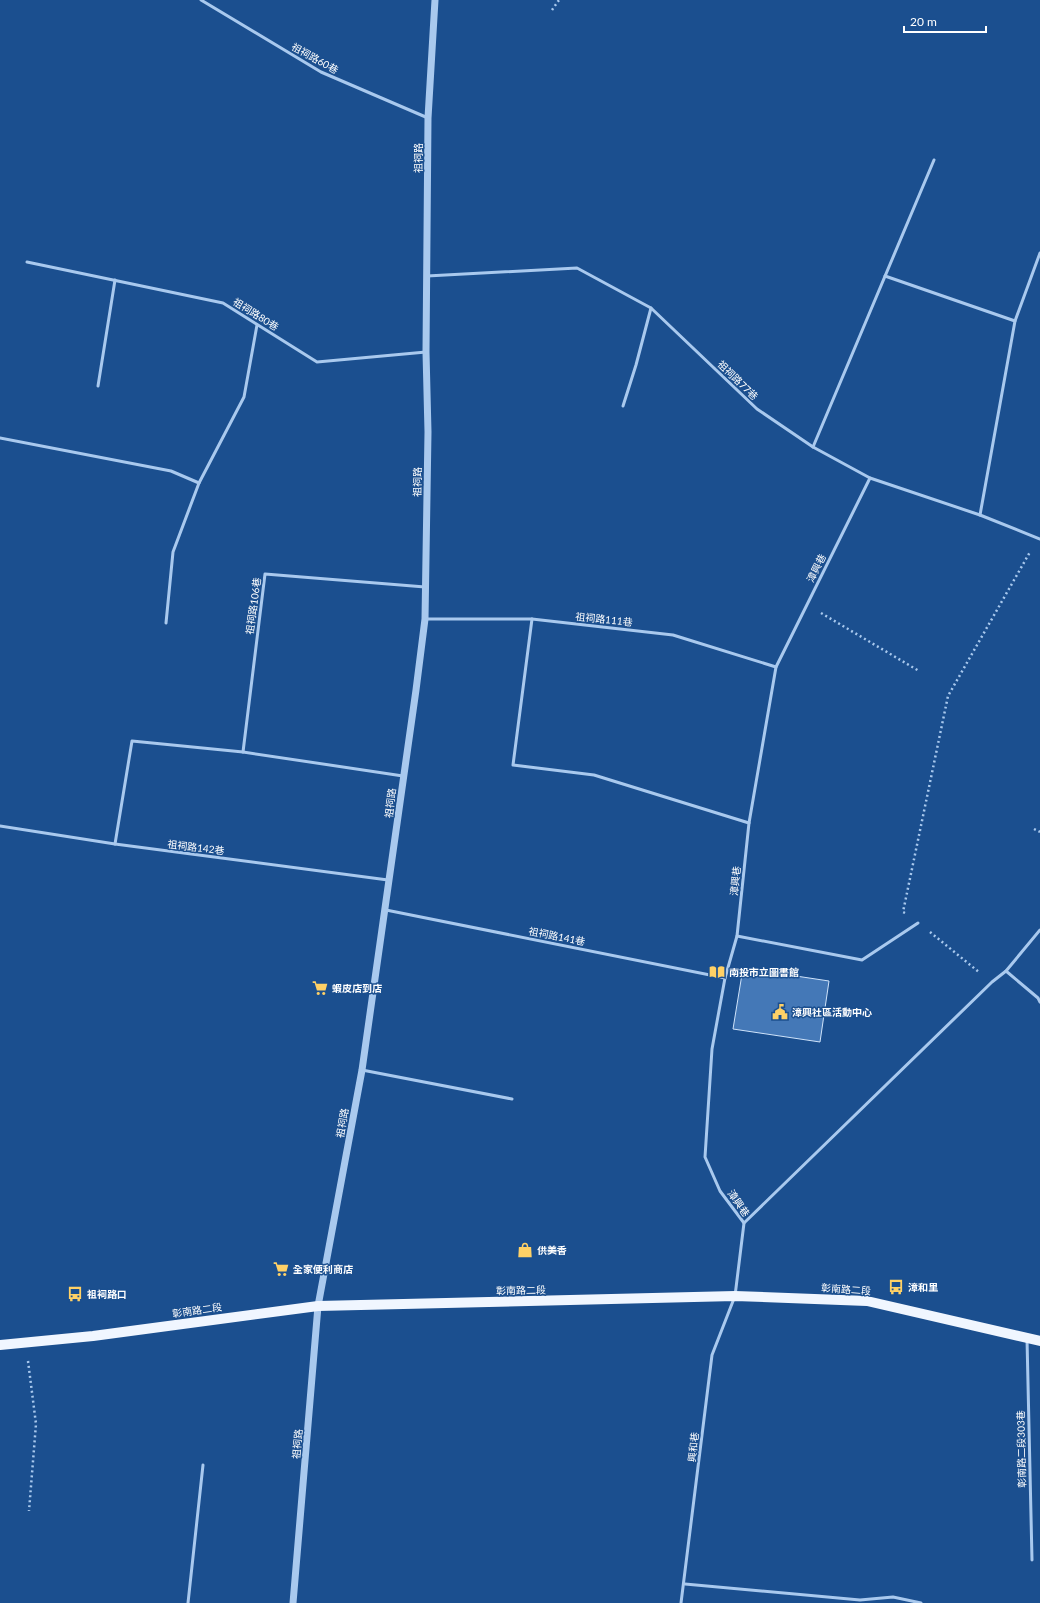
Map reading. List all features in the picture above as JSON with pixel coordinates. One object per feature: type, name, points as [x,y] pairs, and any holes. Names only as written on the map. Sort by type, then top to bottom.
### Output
[{"type":"main road","name":"彰南路二段","points":[[0,1345],[93,1336],[318,1306],[735,1296],[867,1301],[1040,1341]]},
{"type":"street","name":"祖祠路","points":[[293,1603],[318,1306],[362,1070],[390,880],[425,619],[428,432],[426,352],[428,118],[435,0]]},
{"type":"lane","name":"祖祠路60巷","points":[[201,0],[321,72],[428,118]]},
{"type":"lane","points":[[813,447],[934,160]]},
{"type":"lane","points":[[980,515],[1015,321],[1040,253]]},
{"type":"lane","name":"祖祠路80巷","points":[[27,262],[223,303],[317,362],[426,352]]},
{"type":"lane","name":"祖祠路77巷","points":[[427,276],[577,268],[650,308],[757,409],[813,447],[870,478],[980,515],[1039,538]]},
{"type":"lane","points":[[885,276],[1015,321]]},
{"type":"lane","points":[[98,386],[115,280]]},
{"type":"lane","points":[[622,406],[636,365],[650,308]]},
{"type":"lane","points":[[166,623],[173,552],[199,483],[244,397],[257,324]]},
{"type":"lane","points":[[0,438],[171,471],[199,483]]},
{"type":"lane","name":"漳興巷","points":[[735,1296],[744,1223],[720,1191],[705,1157],[712,1049],[725,978],[737,936],[749,823],[776,667],[870,478]]},
{"type":"lane","points":[[1039,538],[1040,534]]},
{"type":"lane","name":"祖祠路106巷","points":[[243,752],[265,574],[425,588]]},
{"type":"lane","name":"祖祠路111巷","points":[[425,619],[532,620],[672,635],[776,667]]},
{"type":"lane","points":[[532,620],[513,765],[594,775],[749,823]]},
{"type":"lane","points":[[116,844],[132,741],[243,752],[403,776]]},
{"type":"lane","name":"祖祠路142巷","points":[[0,826],[116,844],[390,880]]},
{"type":"lane","name":"祖祠路141巷","points":[[385,910],[725,978]]},
{"type":"lane","points":[[737,936],[862,960],[918,923]]},
{"type":"lane","points":[[744,1223],[992,982],[1006,971],[1040,930]]},
{"type":"lane","points":[[1006,971],[1038,998],[1040,1002]]},
{"type":"lane","points":[[362,1070],[512,1099]]},
{"type":"lane","name":"興和巷","points":[[682,1603],[712,1355],[735,1296]]},
{"type":"lane","name":"彰南路二段303巷","points":[[1027,1338],[1032,1560]]},
{"type":"lane","points":[[188,1603],[203,1465]]},
{"type":"lane","points":[[684,1584],[860,1600],[893,1597],[921,1603]]},
{"type":"path","points":[[552,10],[559,0]]},
{"type":"path","points":[[992,982],[903,912],[948,696],[1039,538]]},
{"type":"path","points":[[807,605],[919,671]]},
{"type":"path","points":[[1034,829],[1040,832]]},
{"type":"path","points":[[26,1342],[36,1424],[29,1511]]},
{"type":"building","name":"漳興社區活動中心","points":[[743,968],[829,981],[820,1042],[733,1029]]},
{"type":"place","name":"南投市立圖書館","points":[[717,972]]},
{"type":"place","name":"蝦皮店到店","points":[[320,988]]},
{"type":"place","name":"漳興社區活動中心","points":[[780,1012]]},
{"type":"place","name":"供美香","points":[[525,1250]]},
{"type":"place","name":"全家便利商店","points":[[281,1269]]},
{"type":"place","name":"漳和里","points":[[896,1287]]},
{"type":"place","name":"祖祠路口","points":[[75,1294]]}]
